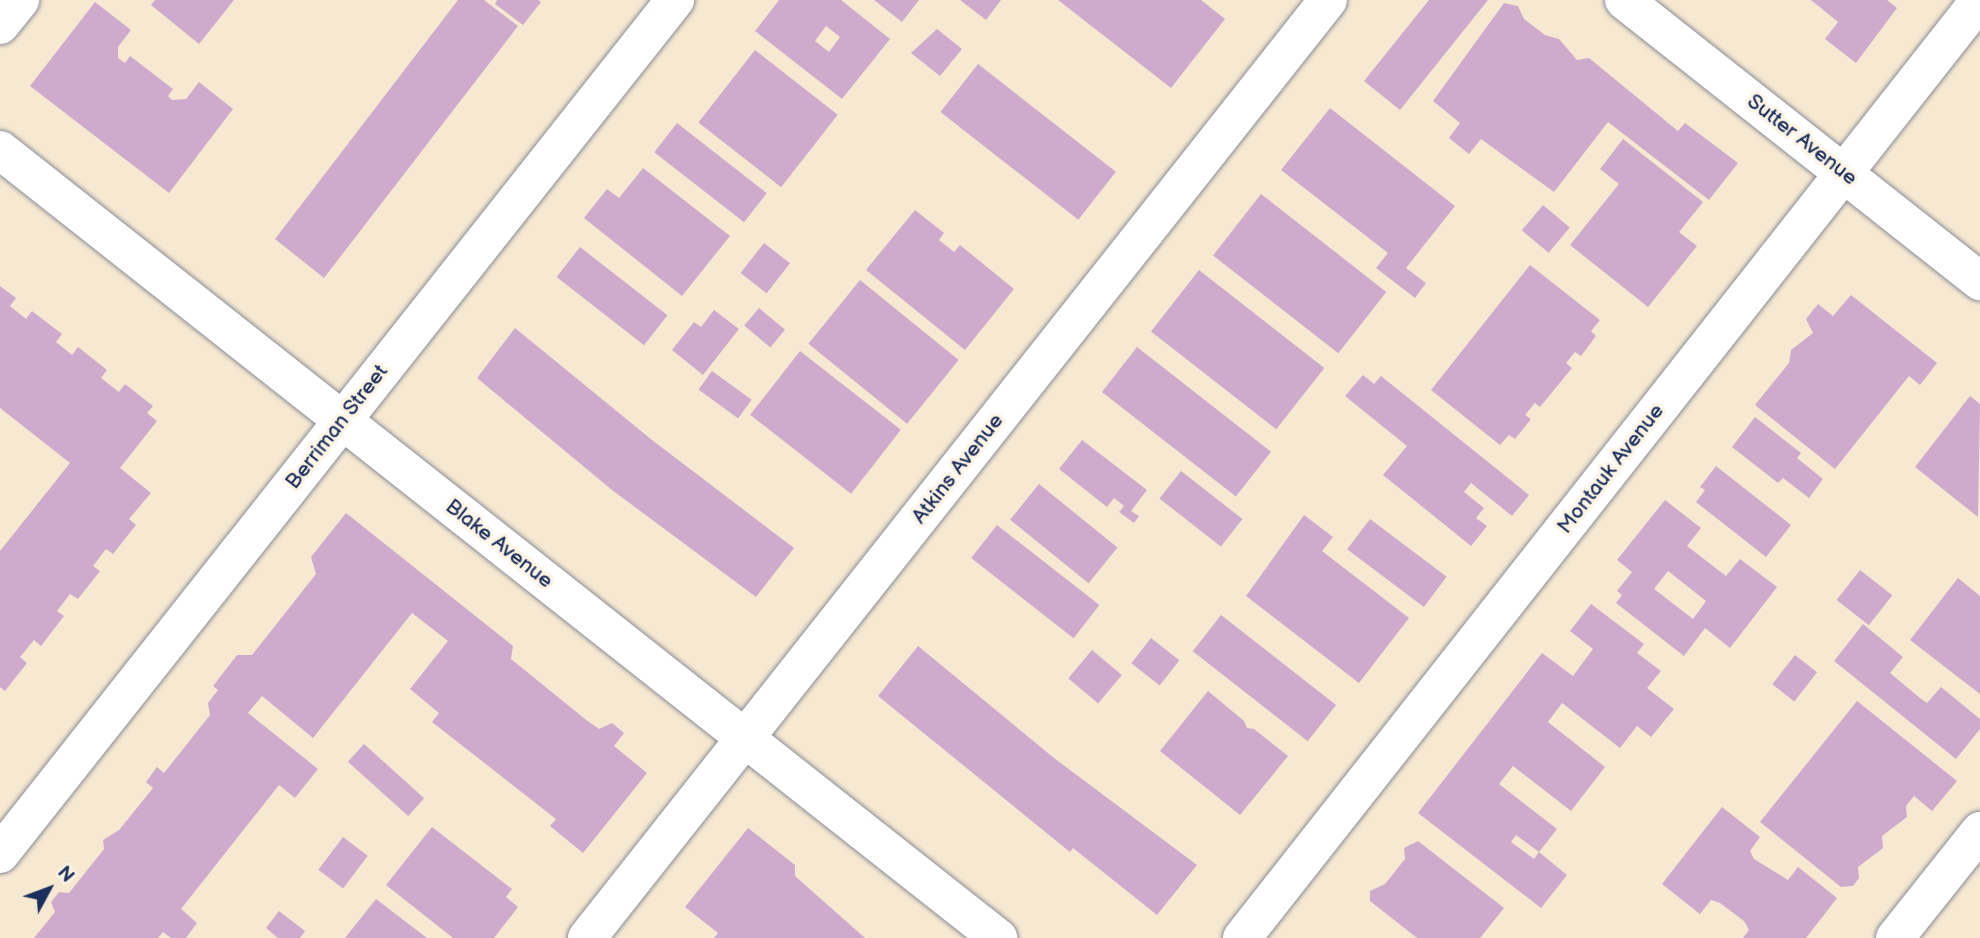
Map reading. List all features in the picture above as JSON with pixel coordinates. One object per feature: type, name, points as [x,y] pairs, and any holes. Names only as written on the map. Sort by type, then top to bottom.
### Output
[{"type":"street","points":[[0,25],[20,0]]},
{"type":"street","name":"Berriman Street","points":[[0,855],[674,0]]},
{"type":"street","name":"Atkins Avenue","points":[[587,938],[1328,0]]},
{"type":"street","name":"Sutter Avenue","points":[[1624,0],[1980,281]]},
{"type":"street","name":"Montauk Avenue","points":[[1242,938],[1980,0]]},
{"type":"street","name":"Blake Avenue","points":[[0,150],[998,938]]},
{"type":"street","points":[[1895,938],[1980,831]]},
{"type":"building","points":[[155,0],[234,0],[199,44],[151,5]]},
{"type":"building","points":[[458,0],[484,0],[518,26],[324,278],[275,239]]},
{"type":"building","points":[[497,0],[541,2],[523,25],[495,4]]},
{"type":"building","points":[[779,0],[841,0],[890,39],[842,99],[755,31]],"holes":[[[826,26],[840,37],[829,52],[815,41]]]},
{"type":"building","points":[[874,0],[919,0],[902,22]]},
{"type":"building","points":[[960,0],[1001,0],[986,20]]},
{"type":"building","points":[[1058,0],[1201,0],[1225,19],[1171,88]]},
{"type":"building","points":[[1429,0],[1488,0],[1400,110],[1364,81]]},
{"type":"building","points":[[1811,0],[1887,0],[1897,8],[1856,63],[1825,39],[1838,22]]},
{"type":"building","points":[[95,2],[131,30],[118,47],[118,58],[125,63],[130,56],[173,89],[168,96],[172,100],[186,99],[199,82],[233,109],[169,193],[30,86]]},
{"type":"building","points":[[1504,3],[1518,6],[1524,19],[1545,35],[1559,39],[1577,60],[1589,58],[1678,131],[1685,123],[1738,163],[1709,200],[1608,122],[1554,192],[1481,139],[1469,154],[1449,138],[1460,123],[1433,101]]},
{"type":"building","points":[[937,29],[962,49],[940,76],[911,53]]},
{"type":"building","points":[[755,50],[838,115],[781,187],[698,122]]},
{"type":"building","points":[[978,64],[1116,172],[1078,220],[940,112]]},
{"type":"building","points":[[1330,108],[1455,206],[1406,268],[1426,283],[1415,298],[1376,268],[1388,253],[1281,170]]},
{"type":"building","points":[[677,123],[767,193],[744,222],[654,152]]},
{"type":"building","points":[[1623,139],[1703,202],[1679,232],[1697,246],[1648,307],[1570,245],[1619,184],[1600,169]]},
{"type":"building","points":[[643,168],[730,236],[682,296],[584,218],[607,189],[619,198]]},
{"type":"building","points":[[1261,194],[1386,292],[1338,353],[1213,255]]},
{"type":"building","points":[[1543,205],[1570,227],[1549,253],[1522,230]]},
{"type":"building","points":[[915,210],[944,233],[939,240],[954,252],[960,245],[1014,289],[965,350],[866,270]]},
{"type":"building","points":[[764,243],[790,263],[767,293],[741,273]]},
{"type":"building","points":[[580,247],[667,315],[644,345],[557,277]]},
{"type":"building","points":[[1530,265],[1600,320],[1591,331],[1596,336],[1581,356],[1575,352],[1566,363],[1572,368],[1540,407],[1535,403],[1525,415],[1531,419],[1515,439],[1509,435],[1500,445],[1431,390]]},
{"type":"building","points":[[1199,270],[1324,368],[1276,429],[1151,331]]},
{"type":"building","points":[[860,280],[959,360],[907,424],[808,344]]},
{"type":"building","points":[[0,286],[16,298],[10,306],[26,319],[32,311],[62,334],[56,342],[72,355],[78,347],[107,370],[101,378],[119,392],[125,384],[153,406],[147,413],[157,421],[120,468],[151,493],[129,519],[136,525],[113,554],[106,549],[93,566],[100,571],[78,599],[70,594],[57,611],[64,616],[41,646],[34,640],[20,657],[27,663],[5,691],[0,687],[0,551],[70,463],[0,408]]},
{"type":"building","points":[[1851,295],[1937,363],[1920,385],[1909,376],[1835,469],[1755,405],[1789,363],[1791,350],[1813,333],[1806,319],[1818,304],[1833,316]]},
{"type":"building","points":[[759,308],[785,330],[770,347],[744,326]]},
{"type":"building","points":[[714,310],[739,329],[703,375],[672,350],[694,322],[701,327]]},
{"type":"building","points":[[515,328],[652,440],[794,548],[756,597],[612,490],[477,378]]},
{"type":"building","points":[[1137,347],[1271,452],[1236,497],[1102,392]]},
{"type":"building","points":[[800,351],[901,430],[851,494],[750,415]]},
{"type":"building","points":[[712,371],[752,400],[738,418],[698,390]]},
{"type":"building","points":[[1363,375],[1374,384],[1381,376],[1529,495],[1512,516],[1471,483],[1464,492],[1484,508],[1476,518],[1487,526],[1471,546],[1383,475],[1407,446],[1345,396]]},
{"type":"building","points":[[1970,396],[1980,404],[1978,517],[1915,467]]},
{"type":"building","points":[[1755,417],[1801,453],[1797,458],[1823,479],[1809,498],[1783,478],[1778,483],[1732,447]]},
{"type":"building","points":[[1082,440],[1147,490],[1131,511],[1139,516],[1134,523],[1119,512],[1124,506],[1114,498],[1107,507],[1059,469]]},
{"type":"building","points":[[1716,466],[1791,525],[1766,557],[1696,502],[1705,490],[1700,487]]},
{"type":"building","points":[[1181,471],[1242,519],[1221,547],[1159,499]]},
{"type":"building","points":[[1039,484],[1117,548],[1089,583],[1010,520]]},
{"type":"building","points":[[1665,500],[1701,528],[1687,546],[1726,576],[1740,559],[1777,587],[1730,648],[1705,628],[1684,656],[1616,603],[1622,595],[1617,591],[1632,572],[1617,560]],"holes":[[[1668,571],[1706,601],[1693,619],[1654,589]]]},
{"type":"building","points":[[346,513],[513,646],[511,659],[585,719],[599,729],[612,723],[624,733],[614,746],[647,773],[583,853],[550,826],[556,819],[432,722],[439,713],[410,689],[448,641],[412,613],[313,738],[262,696],[248,713],[318,769],[295,798],[279,785],[181,909],[197,923],[186,938],[171,938],[163,932],[158,938],[34,938],[55,912],[51,902],[59,892],[69,893],[104,849],[103,840],[119,830],[153,788],[146,782],[157,767],[164,773],[210,715],[208,703],[218,690],[213,686],[237,655],[252,655],[316,574],[311,557]]},
{"type":"building","points":[[1304,515],[1333,537],[1322,551],[1409,618],[1359,683],[1246,596]]},
{"type":"building","points":[[1370,519],[1447,577],[1424,607],[1347,549]]},
{"type":"building","points":[[997,525],[1099,605],[1074,638],[971,558]]},
{"type":"building","points":[[1860,570],[1892,595],[1869,625],[1837,600]]},
{"type":"building","points":[[1958,578],[1980,596],[1980,694],[1910,640]]},
{"type":"building","points":[[1591,604],[1644,644],[1637,653],[1661,671],[1647,688],[1674,709],[1651,737],[1637,726],[1620,748],[1562,703],[1548,722],[1605,767],[1571,811],[1513,766],[1499,784],[1557,829],[1539,852],[1567,875],[1541,908],[1418,813],[1542,653],[1573,676],[1593,649],[1570,631]],"holes":[[[1516,835],[1539,852],[1534,859],[1511,842]]]},
{"type":"building","points":[[1221,615],[1336,705],[1308,741],[1193,651]]},
{"type":"building","points":[[1863,624],[1903,657],[1890,673],[1920,698],[1927,703],[1941,687],[1980,719],[1980,729],[1956,759],[1834,661]]},
{"type":"building","points":[[1151,638],[1179,660],[1160,685],[1131,663]]},
{"type":"building","points":[[918,646],[1054,758],[1197,865],[1157,915],[1073,848],[1070,852],[878,696]]},
{"type":"building","points":[[1092,650],[1122,675],[1098,703],[1068,678]]},
{"type":"building","points":[[1795,655],[1817,672],[1794,701],[1772,684]]},
{"type":"building","points":[[1208,691],[1244,721],[1247,728],[1254,729],[1288,756],[1240,815],[1160,751]]},
{"type":"building","points":[[1857,701],[1957,781],[1932,811],[1914,796],[1906,806],[1907,817],[1882,836],[1883,848],[1858,867],[1859,878],[1853,886],[1841,887],[1760,822]]},
{"type":"building","points":[[364,744],[424,798],[408,816],[348,762]]},
{"type":"building","points":[[1722,807],[1760,837],[1750,851],[1754,859],[1788,880],[1798,867],[1837,898],[1806,938],[1743,938],[1749,930],[1744,921],[1720,903],[1711,900],[1700,914],[1662,884]]},
{"type":"building","points":[[432,827],[512,889],[506,897],[518,907],[494,938],[453,938],[386,885]]},
{"type":"building","points":[[748,828],[795,865],[795,876],[865,938],[714,938],[718,933],[685,907]]},
{"type":"building","points":[[343,837],[368,856],[343,888],[318,870]]},
{"type":"building","points":[[1418,841],[1504,908],[1480,938],[1417,938],[1370,901],[1370,891],[1385,884],[1405,859],[1404,848]]},
{"type":"building","points":[[376,899],[427,938],[345,938]]},
{"type":"building","points":[[279,911],[305,931],[300,938],[278,938],[266,928]]}]
